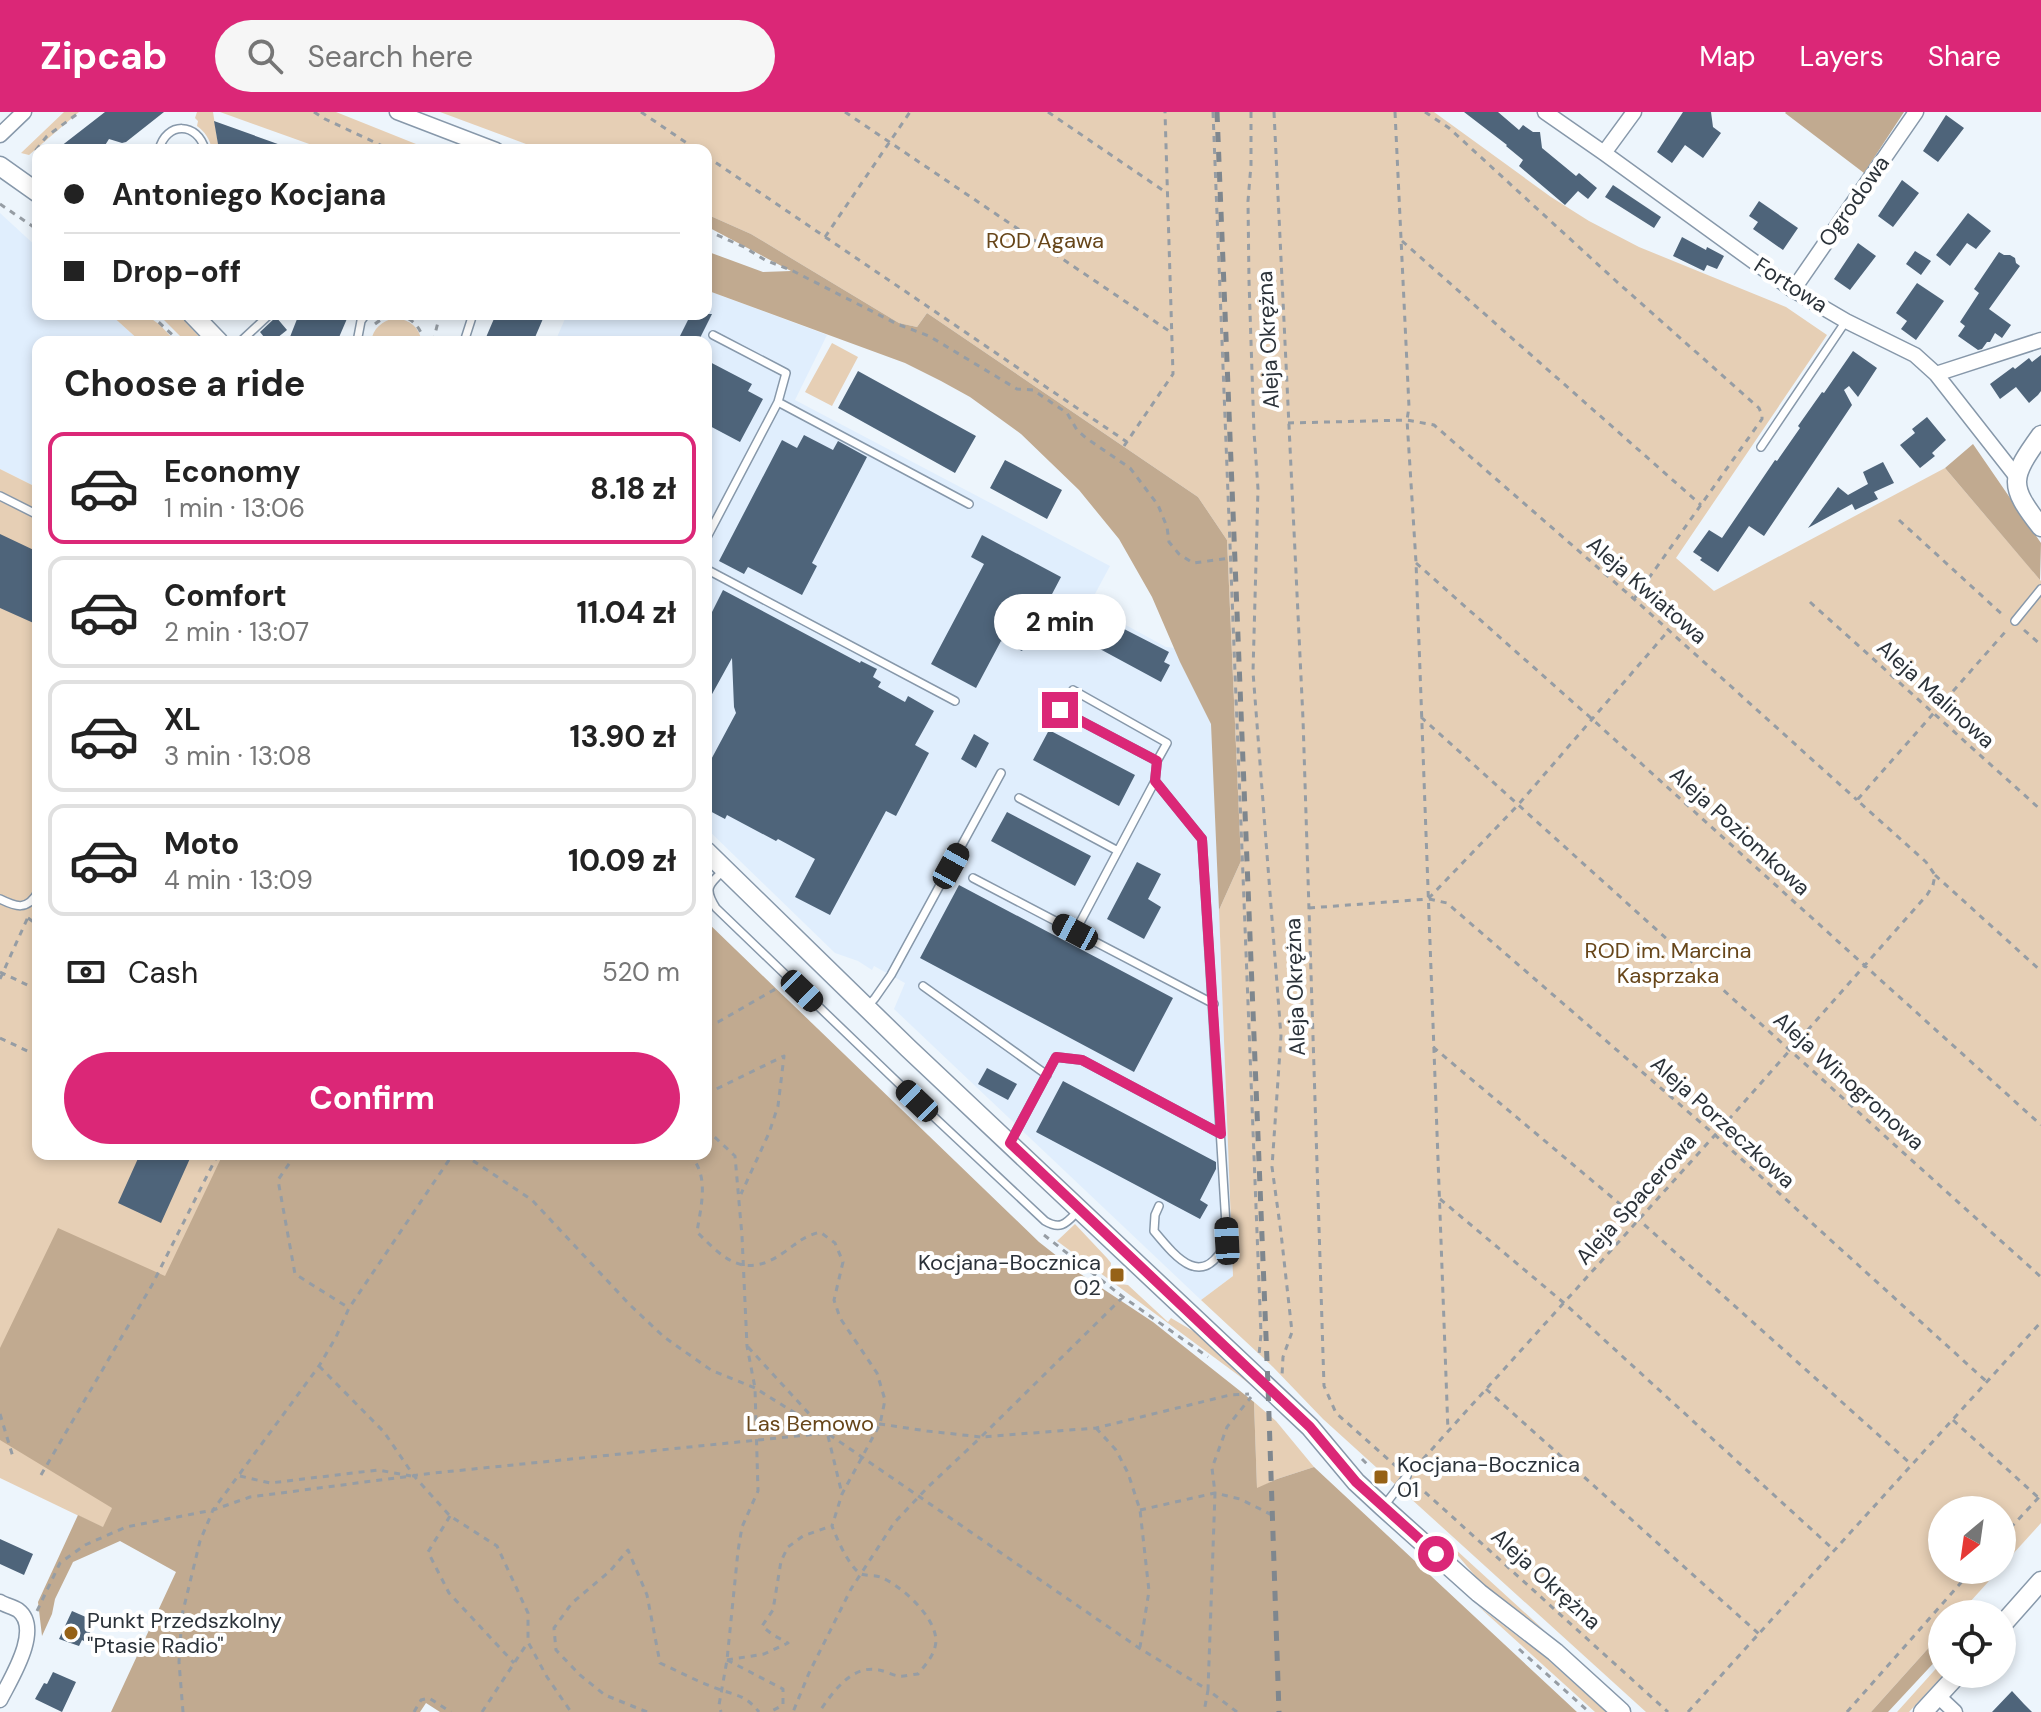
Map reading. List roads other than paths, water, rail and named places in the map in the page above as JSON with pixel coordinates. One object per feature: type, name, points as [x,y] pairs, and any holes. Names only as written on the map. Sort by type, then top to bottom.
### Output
[{"type":"street","points":[[0,135],[24,112]]},
{"type":"street","points":[[397,112],[480,144]]},
{"type":"street","name":"Fortowa","points":[[1545,112],[1793,290],[1846,321],[1915,355],[1936,374],[2016,476]]},
{"type":"street","points":[[1604,153],[1634,112]]},
{"type":"street","name":"Ogrodowa","points":[[1793,290],[1916,112]]},
{"type":"street","points":[[0,166],[32,189]]},
{"type":"street","points":[[198,320],[213,336]]},
{"type":"street","points":[[1936,374],[2041,340]]},
{"type":"street","points":[[2041,435],[2016,476],[2017,490],[2041,527]]},
{"type":"street","points":[[712,857],[866,1007],[1310,1427],[1356,1482],[1479,1593],[1555,1652],[1621,1712]]},
{"type":"street","points":[[2016,1609],[2041,1581]]},
{"type":"street","points":[[0,1602],[23,1617],[28,1637],[0,1700]]},
{"type":"street","points":[[1923,1712],[1945,1688]]},
{"type":"street","points":[[1938,1696],[1955,1712]]},
{"type":"lane","points":[[161,144],[167,134],[182,129],[197,134],[203,144]]},
{"type":"lane","points":[[246,336],[264,320]]},
{"type":"lane","points":[[1761,447],[1846,321]]},
{"type":"lane","points":[[712,528],[778,402],[786,373],[713,335]]},
{"type":"lane","points":[[778,402],[969,504]]},
{"type":"lane","points":[[0,496],[32,512]]},
{"type":"lane","points":[[712,572],[955,701]]},
{"type":"lane","points":[[2015,621],[2041,589]]},
{"type":"lane","points":[[1073,690],[1167,743],[1157,761],[1155,781],[1075,932]]},
{"type":"lane","points":[[1060,710],[1157,761]]},
{"type":"lane","points":[[866,1007],[891,975],[1001,773]]},
{"type":"lane","points":[[1155,781],[1202,839],[1227,1241],[1220,1255],[1200,1267],[1185,1264],[1176,1258],[1154,1231],[1159,1206]]},
{"type":"lane","points":[[1019,798],[1118,851]]},
{"type":"lane","points":[[712,882],[725,869]]},
{"type":"lane","points":[[973,878],[1214,1004]]},
{"type":"lane","points":[[0,899],[16,907],[32,900]]},
{"type":"lane","points":[[712,901],[1045,1221],[1060,1226],[1080,1209]]},
{"type":"lane","points":[[923,986],[1047,1075]]},
{"type":"lane","points":[[1010,1143],[1056,1057],[1082,1060],[1221,1134]]},
{"type":"lane","points":[[1383,1507],[1407,1476]]},
{"type":"railway","points":[[1217,112],[1279,1712]]},
{"type":"place","name":"Kocjana-Bocznica 02","points":[[1117,1275]]},
{"type":"place","name":"Kocjana-Bocznica 01","points":[[1381,1477]]},
{"type":"place","name":"Punkt Przedszkolny \"Ptasie Radio\"","points":[[71,1633]]},
{"type":"park label","name":"ROD Agawa","points":[[1045,240]]},
{"type":"park label","name":"ROD im. Marcina Kasprzaka","points":[[1668,962]]},
{"type":"park label","name":"Las Bemowo","points":[[810,1423]]}]
